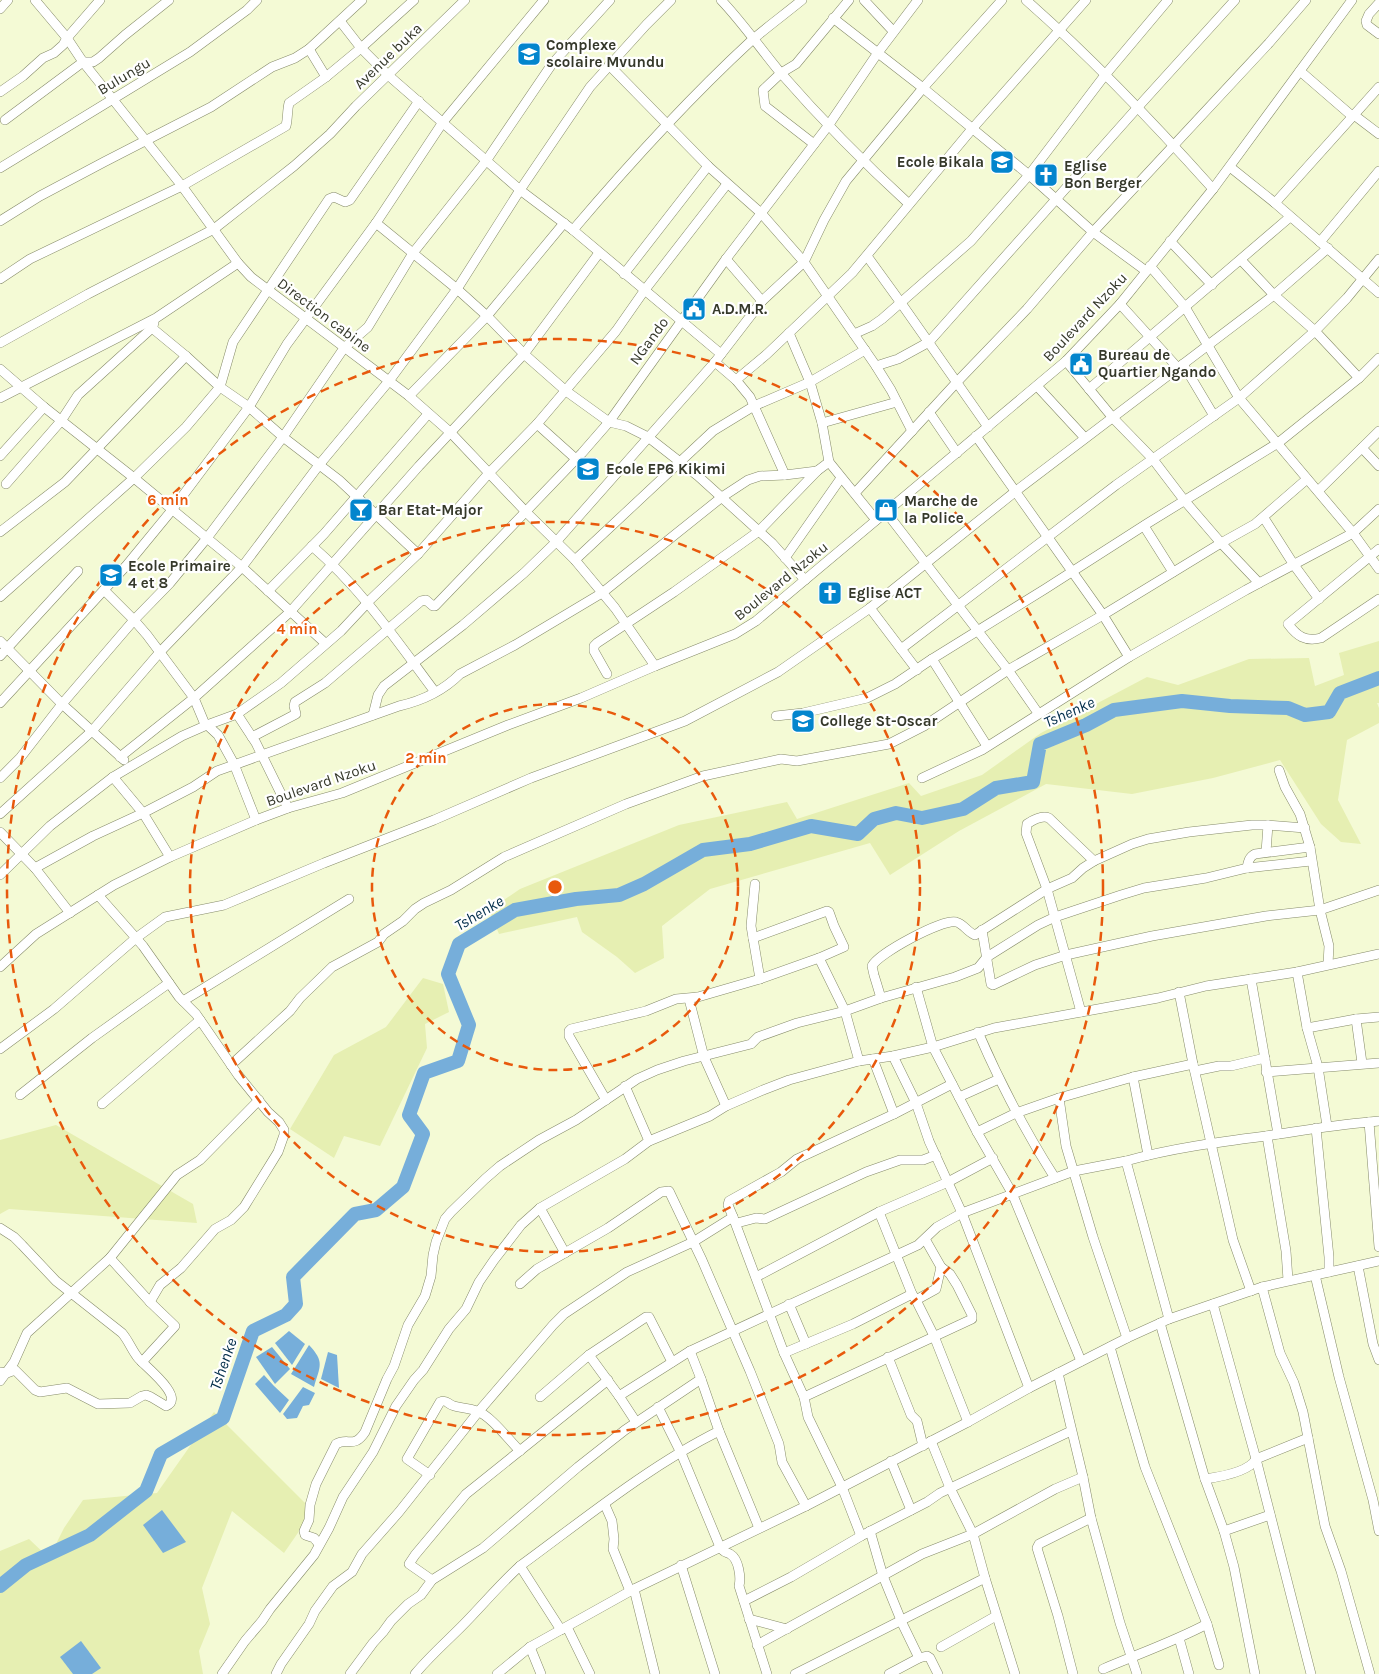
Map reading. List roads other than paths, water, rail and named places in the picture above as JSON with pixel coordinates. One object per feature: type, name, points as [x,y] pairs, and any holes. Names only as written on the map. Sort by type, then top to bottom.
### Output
[{"type":"street","points":[[0,9],[8,0]]},
{"type":"street","name":"Direction cabine","points":[[35,0],[67,38],[83,62],[182,186],[238,263],[251,277],[409,396],[451,433],[526,512],[575,560],[615,608],[655,666]]},
{"type":"street","points":[[0,92],[23,76],[43,58],[54,53],[63,45],[100,0]]},
{"type":"street","points":[[6,120],[83,62],[93,62],[99,58],[169,0]]},
{"type":"street","name":"Bulungu","points":[[0,168],[190,52],[247,10],[257,0]]},
{"type":"street","points":[[0,221],[40,196],[211,107],[272,67],[289,61],[309,49],[362,0]]},
{"type":"street","points":[[0,279],[30,259],[182,186],[286,126],[288,103],[326,77],[362,48],[414,0]]},
{"type":"street","name":"Avenue buka","points":[[0,343],[88,294],[214,228],[294,166],[330,134],[355,107],[465,0]]},
{"type":"street","points":[[0,703],[104,590],[172,510],[250,407],[287,344],[376,222],[443,122],[544,0]]},
{"type":"street","points":[[0,778],[20,758],[62,704],[134,620],[170,583],[207,538],[283,437],[344,348],[368,327],[413,253],[486,161],[552,64],[610,0]]},
{"type":"street","points":[[0,814],[92,731],[160,652],[242,567],[319,465],[389,381],[457,289],[520,190],[590,87],[671,0]]},
{"type":"street","points":[[573,230],[666,125],[753,40],[802,0]]},
{"type":"street","points":[[814,144],[764,104],[763,90],[781,73],[796,64],[850,0]]},
{"type":"street","points":[[864,0],[893,32]]},
{"type":"street","name":"NGando","points":[[388,629],[421,601],[426,600],[434,606],[526,512],[608,422],[726,259],[828,126],[877,54],[918,0]]},
{"type":"street","points":[[373,715],[381,688],[524,574],[556,542],[718,358],[762,301],[804,262],[844,183],[923,88],[1002,0]]},
{"type":"street","points":[[1026,0],[1060,30],[1138,107],[1213,189]]},
{"type":"street","points":[[736,380],[767,354],[852,273],[972,129],[1086,0]]},
{"type":"street","points":[[854,334],[872,326],[901,303],[971,241],[1029,175],[1106,75],[1168,0]]},
{"type":"street","points":[[876,366],[898,359],[929,342],[1235,0]]},
{"type":"street","points":[[855,493],[1027,309],[1093,232],[1306,0]]},
{"type":"street","name":"Boulevard Nzoku","points":[[0,967],[36,934],[114,885],[170,857],[256,820],[288,808],[342,793],[508,725],[581,698],[746,628],[1066,361],[1120,304],[1213,189],[1352,0]]},
{"type":"street","points":[[725,1],[753,40],[828,126],[909,204]]},
{"type":"street","points":[[1379,3],[1369,14],[1366,21],[1367,25],[1379,34]]},
{"type":"street","points":[[833,18],[923,88],[1029,175],[1093,232],[1148,269],[1186,307],[1239,398],[1353,533],[1379,569]]},
{"type":"street","points":[[340,21],[388,75],[486,161],[520,190],[573,230],[681,320],[718,358],[750,397],[786,475]]},
{"type":"street","points":[[309,49],[326,77]]},
{"type":"street","points":[[609,65],[708,166],[761,213],[804,262],[876,366],[912,430]]},
{"type":"street","points":[[1300,71],[1353,116],[1379,134]]},
{"type":"street","points":[[1275,203],[1379,87]]},
{"type":"street","points":[[0,597],[134,478],[186,427],[220,387],[233,342],[329,199],[334,196],[345,202],[350,200],[419,101]]},
{"type":"street","points":[[624,274],[708,166]]},
{"type":"street","points":[[1230,167],[1275,203],[1379,293]]},
{"type":"street","points":[[1320,242],[1379,171]]},
{"type":"street","points":[[0,875],[58,818],[113,776],[182,736],[237,714],[281,683],[341,631],[367,602],[418,554],[489,473],[566,391],[616,331],[644,291],[727,184]]},
{"type":"street","points":[[1089,389],[1290,217]]},
{"type":"street","points":[[376,222],[457,289],[487,316],[524,354],[566,391],[608,422],[626,426],[648,437],[681,462],[759,531],[805,580]]},
{"type":"street","points":[[409,396],[487,316],[564,223]]},
{"type":"street","points":[[1170,241],[1212,285]]},
{"type":"street","points":[[0,1049],[54,1009],[136,938],[165,917],[224,905],[434,820],[531,778],[685,721],[778,672],[870,608],[1016,491],[1274,295],[1328,248]]},
{"type":"street","points":[[120,757],[194,698],[290,612],[376,514],[524,354],[599,253]]},
{"type":"street","points":[[867,256],[988,427]]},
{"type":"street","points":[[726,259],[762,301]]},
{"type":"street","points":[[901,649],[1152,458],[1239,398],[1315,331],[1347,298],[1379,259]]},
{"type":"street","points":[[1241,260],[1274,295],[1315,331],[1359,378]]},
{"type":"street","points":[[0,398],[156,318],[238,263]]},
{"type":"street","points":[[1120,304],[1180,366],[1214,416]]},
{"type":"street","points":[[6,484],[62,421],[78,395],[152,328],[156,318]]},
{"type":"street","points":[[152,328],[220,387],[250,407],[283,437],[357,496],[418,554]]},
{"type":"street","points":[[789,332],[810,382],[822,423],[829,462],[876,520]]},
{"type":"street","points":[[575,560],[713,431],[754,406],[810,382],[865,350]]},
{"type":"street","points":[[0,532],[62,485],[186,356]]},
{"type":"street","points":[[776,716],[802,713],[867,698],[889,688],[1184,500],[1278,444],[1359,378],[1379,358]]},
{"type":"street","points":[[1066,361],[1113,418],[1152,458],[1184,500],[1221,543],[1259,583]]},
{"type":"street","points":[[0,369],[44,407],[242,567],[325,643]]},
{"type":"street","points":[[1037,386],[1085,438]]},
{"type":"street","points":[[822,423],[897,402]]},
{"type":"street","points":[[0,456],[44,407]]},
{"type":"street","points":[[929,412],[957,452]]},
{"type":"street","points":[[268,591],[312,546],[428,414]]},
{"type":"street","points":[[537,424],[576,459]]},
{"type":"street","points":[[1318,491],[1379,432]]},
{"type":"street","points":[[976,436],[1103,615],[1129,656]]},
{"type":"street","points":[[1362,448],[1379,466]]},
{"type":"street","points":[[607,674],[594,651],[594,646],[759,531],[817,471],[829,462]]},
{"type":"street","points":[[35,868],[88,838],[193,788],[216,771],[373,715],[420,701],[453,681],[460,674],[516,645],[602,593],[722,497],[754,477],[817,471]]},
{"type":"street","points":[[785,558],[841,478]]},
{"type":"street","points":[[231,1065],[290,1011],[300,998],[332,967],[378,942],[384,934],[404,921],[415,909],[424,903],[451,890],[507,855],[626,804],[703,776],[782,759],[797,760],[887,745],[924,726],[1008,670],[1255,524],[1307,479]]},
{"type":"street","points":[[922,778],[973,754],[1129,656],[1353,533],[1379,509]]},
{"type":"street","points":[[886,512],[1008,670],[1038,713]]},
{"type":"street","points":[[1264,518],[1294,565],[1319,598]]},
{"type":"street","points":[[1144,526],[1173,572]]},
{"type":"street","points":[[312,546],[332,564],[367,602],[435,692]]},
{"type":"street","points":[[1379,550],[1288,624],[1298,636],[1313,640],[1320,638],[1379,600]]},
{"type":"street","points":[[0,656],[78,571]]},
{"type":"street","points":[[104,590],[134,620],[194,698],[202,718],[218,735],[234,764],[256,820]]},
{"type":"street","points":[[870,608],[917,670]]},
{"type":"street","points":[[252,737],[296,714],[295,702],[325,683],[388,629]]},
{"type":"street","points":[[0,641],[62,704],[130,766]]},
{"type":"street","points":[[932,659],[987,746]]},
{"type":"street","points":[[237,714],[262,755],[288,808]]},
{"type":"street","points":[[1278,770],[1296,804],[1310,847],[1311,861],[1328,946],[1328,964]]},
{"type":"street","points":[[113,776],[142,813],[170,857]]},
{"type":"street","points":[[1081,1012],[1047,890],[1026,833],[1027,824],[1046,816],[1094,861]]},
{"type":"street","points":[[881,998],[872,969],[873,964],[878,959],[932,927],[947,922],[960,924],[971,934],[975,935],[1047,890],[1072,878],[1094,861],[1116,850],[1148,839],[1210,829],[1268,824],[1305,828]]},
{"type":"street","points":[[1266,852],[1268,824]]},
{"type":"street","points":[[0,832],[35,868],[70,913]]},
{"type":"street","points":[[1247,868],[1251,856],[1261,852],[1310,847]]},
{"type":"street","points":[[319,1544],[314,1538],[305,1535],[304,1532],[309,1520],[312,1499],[320,1474],[338,1442],[355,1442],[360,1439],[364,1432],[394,1366],[408,1325],[425,1296],[431,1276],[436,1242],[445,1219],[500,1166],[606,1100],[625,1086],[657,1070],[751,1044],[758,1037],[797,1024],[916,987],[955,977],[978,968],[987,957],[1023,934],[1055,917],[1144,888],[1206,878],[1247,868],[1311,861]]},
{"type":"street","points":[[755,884],[752,938],[760,979]]},
{"type":"street","points":[[982,930],[991,984],[993,985],[1035,965],[1066,955],[1152,936],[1266,916],[1320,910],[1379,890]]},
{"type":"street","points":[[98,895],[136,938],[183,1001],[192,1009],[231,1065],[284,1130],[278,1152],[244,1207],[231,1220],[215,1229],[182,1268],[160,1285],[150,1302]]},
{"type":"street","points":[[183,1001],[349,899]]},
{"type":"street","points":[[606,1100],[569,1036],[569,1031],[651,1009],[676,999],[689,999],[760,979],[844,947],[829,912],[752,938]]},
{"type":"street","points":[[222,1674],[245,1641],[314,1555],[343,1497],[373,1452],[396,1406],[466,1308],[479,1282],[494,1260],[521,1225],[540,1208],[629,1157],[649,1140],[710,1116],[726,1106],[789,1080],[859,1061],[933,1047],[978,1032],[1280,973],[1297,972],[1379,954]]},
{"type":"street","points":[[819,958],[845,1010],[859,1061]]},
{"type":"street","points":[[1297,972],[1307,1028],[1318,1067],[1328,1126]]},
{"type":"street","points":[[1251,980],[1278,1134]]},
{"type":"street","points":[[20,1095],[92,1038],[169,983]]},
{"type":"street","points":[[916,987],[933,1047],[977,1132],[1012,1193],[1081,1361]]},
{"type":"street","points":[[1179,992],[1194,1067],[1234,1240],[1251,1291]]},
{"type":"street","points":[[689,999],[704,1057],[726,1106]]},
{"type":"street","points":[[1307,1028],[1379,1017]]},
{"type":"street","points":[[1356,1019],[1362,1063]]},
{"type":"street","points":[[102,1104],[200,1020]]},
{"type":"street","points":[[978,1032],[1016,1113],[1055,1178]]},
{"type":"street","points":[[893,1056],[916,1103],[926,1132],[962,1213],[1029,1388]]},
{"type":"street","points":[[977,1132],[1016,1113],[1059,1098],[1133,1077],[1194,1067],[1231,1066],[1265,1058]]},
{"type":"street","points":[[874,1059],[894,1114]]},
{"type":"street","points":[[1266,1072],[1379,1063]]},
{"type":"street","points":[[1133,1077],[1148,1155]]},
{"type":"street","points":[[959,1097],[999,1079]]},
{"type":"street","points":[[861,1536],[842,1487],[808,1417],[804,1397],[784,1353],[728,1205],[729,1201],[781,1172],[797,1159],[894,1114],[952,1084]]},
{"type":"street","points":[[625,1086],[649,1140]]},
{"type":"street","points":[[1059,1098],[1063,1133],[1093,1237],[1127,1338]]},
{"type":"street","points":[[0,1381],[3,1372],[14,1362],[27,1333],[110,1258],[177,1175],[200,1160],[259,1100]]},
{"type":"street","points":[[619,1396],[690,1351],[918,1245],[937,1227],[962,1213],[1012,1193],[1074,1171],[1212,1142],[1379,1120]]},
{"type":"street","points":[[1369,1122],[1379,1247]]},
{"type":"street","points":[[1316,1128],[1329,1272]]},
{"type":"street","points":[[1267,1136],[1286,1251],[1288,1280]]},
{"type":"street","points":[[276,1674],[309,1624],[315,1611],[333,1586],[352,1572],[362,1554],[400,1512],[531,1350],[564,1314],[627,1272],[693,1242],[735,1220],[765,1219],[866,1172],[892,1162],[923,1160],[936,1155]]},
{"type":"street","points":[[756,1277],[879,1212],[948,1182],[993,1158]]},
{"type":"street","points":[[1126,1161],[1169,1319]]},
{"type":"street","points":[[520,1284],[537,1269],[608,1228],[661,1192],[669,1191],[733,1332],[778,1442],[782,1462],[806,1506]]},
{"type":"street","points":[[540,1208],[565,1253]]},
{"type":"street","points":[[879,1212],[914,1297],[934,1336],[968,1422]]},
{"type":"street","points":[[0,1228],[14,1237],[49,1275],[122,1333],[127,1338],[138,1358],[160,1379],[172,1396],[172,1400],[168,1406],[151,1396],[142,1396],[130,1403],[98,1404],[67,1388],[40,1392],[34,1390],[15,1370],[3,1372]]},
{"type":"street","points":[[804,1397],[971,1320],[972,1317],[957,1285],[950,1274],[941,1267],[925,1239]]},
{"type":"street","points":[[110,1258],[164,1317],[174,1323],[175,1326],[142,1362]]},
{"type":"street","points":[[497,1674],[530,1648],[632,1590],[806,1506],[1127,1338],[1169,1319],[1262,1287],[1379,1260]]},
{"type":"street","points":[[1358,1266],[1373,1344],[1379,1360]]},
{"type":"street","points":[[784,1353],[936,1289],[941,1267]]},
{"type":"street","points":[[1315,1275],[1338,1377],[1373,1500],[1379,1531]]},
{"type":"street","points":[[1262,1287],[1280,1353],[1294,1383],[1304,1412],[1325,1526],[1341,1571],[1370,1674]]},
{"type":"street","points":[[789,1304],[806,1344]]},
{"type":"street","points":[[1213,1304],[1312,1674]]},
{"type":"street","points":[[540,1397],[589,1354],[646,1317],[649,1318],[672,1362]]},
{"type":"street","points":[[1160,1323],[1205,1479],[1224,1531],[1241,1598],[1254,1674]]},
{"type":"street","points":[[1110,1347],[1144,1467],[1207,1624],[1219,1665]]},
{"type":"street","points":[[690,1351],[719,1432],[759,1528]]},
{"type":"street","points":[[589,1354],[636,1422]]},
{"type":"street","points":[[888,1357],[911,1415],[917,1421],[973,1534],[996,1616],[1015,1674]]},
{"type":"street","points":[[1058,1373],[1091,1518],[1120,1623],[1137,1674]]},
{"type":"street","points":[[350,1674],[391,1621],[408,1604],[421,1595],[432,1580],[483,1548],[578,1467],[636,1422],[701,1379]]},
{"type":"street","points":[[432,1580],[409,1564],[466,1494],[608,1380]]},
{"type":"street","points":[[430,1475],[407,1459],[440,1402],[446,1401],[454,1406],[465,1407],[479,1412],[493,1423],[520,1451]]},
{"type":"street","points":[[658,1407],[681,1453],[722,1551],[734,1558],[740,1579],[739,1586],[767,1674]]},
{"type":"street","points":[[744,1601],[792,1577],[861,1536],[912,1510],[940,1493],[948,1484],[1071,1431]]},
{"type":"street","points":[[415,1674],[428,1658],[462,1627],[520,1566],[633,1484],[681,1453],[719,1432]]},
{"type":"street","points":[[1205,1479],[1226,1475],[1246,1468],[1253,1464],[1256,1459],[1308,1438]]},
{"type":"street","points":[[891,1461],[912,1510]]},
{"type":"street","points":[[757,1645],[922,1554],[973,1534],[1055,1489],[1083,1477]]},
{"type":"street","points":[[605,1505],[612,1521],[613,1549],[632,1590],[655,1674]]},
{"type":"street","points":[[1224,1531],[1270,1516]]},
{"type":"street","points":[[1073,1674],[1058,1616],[1037,1548],[1039,1544],[1091,1518]]},
{"type":"street","points":[[870,1531],[883,1576],[919,1658]]},
{"type":"street","points":[[681,1565],[715,1674]]},
{"type":"street","points":[[520,1566],[564,1629],[590,1674]]},
{"type":"street","points":[[795,1674],[985,1578]]},
{"type":"street","points":[[942,1647],[996,1616]]},
{"type":"street","points":[[749,1619],[787,1629]]},
{"type":"street","points":[[1103,1669],[1179,1638],[1207,1624]]},
{"type":"street","points":[[1179,1638],[1189,1674]]},
{"type":"street","points":[[530,1648],[541,1674]]},
{"type":"street","points":[[889,1674],[924,1656],[930,1658],[938,1674]]},
{"type":"water","points":[[289,1331],[305,1344],[292,1365],[275,1343]]},
{"type":"water","points":[[309,1345],[320,1364],[314,1387],[291,1374]]},
{"type":"water","points":[[272,1347],[290,1369],[275,1384],[256,1357]]},
{"type":"water","points":[[328,1352],[337,1355],[339,1388],[321,1379]]},
{"type":"water","points":[[264,1375],[289,1400],[280,1413],[255,1384]]},
{"type":"water","points":[[303,1387],[315,1393],[309,1405],[303,1406],[297,1418],[287,1419],[283,1414]]},
{"type":"water","points":[[162,1510],[186,1542],[163,1553],[143,1525]]},
{"type":"water","points":[[81,1641],[101,1668],[92,1674],[73,1674],[60,1657]]},
{"type":"waterway","name":"Tshenke","points":[[0,1586],[26,1565],[90,1535],[146,1491],[161,1454],[223,1418],[253,1331],[286,1315],[296,1304],[293,1277],[355,1214],[376,1210],[403,1187],[423,1134],[409,1115],[424,1073],[458,1061],[469,1025],[448,974],[459,944],[515,910],[576,899],[619,895],[644,884],[703,850],[750,844],[811,826],[858,834],[874,819],[896,813],[922,818],[963,809],[996,788],[1033,782],[1040,744],[1086,725],[1114,710],[1182,701],[1230,706],[1288,708],[1305,715],[1329,712],[1340,693],[1379,678]]},
{"type":"place","name":"Complexe scolaire Mvundu","points":[[529,54]]},
{"type":"place","name":"Ecole Bikala","points":[[1002,162]]},
{"type":"place","name":"Eglise Bon Berger","points":[[1046,175]]},
{"type":"place","name":"A.D.M.R.","points":[[694,309]]},
{"type":"place","name":"Bureau de Quartier Ngando","points":[[1081,364]]},
{"type":"place","name":"Ecole EP6 Kikimi","points":[[588,469]]},
{"type":"place","name":"Bar Etat-Major","points":[[361,510]]},
{"type":"place","name":"Marche de la Police","points":[[886,510]]},
{"type":"place","name":"Ecole Primaire 4 et 8","points":[[111,575]]},
{"type":"place","name":"Eglise ACT","points":[[830,593]]},
{"type":"place","name":"College St-Oscar","points":[[803,721]]}]
